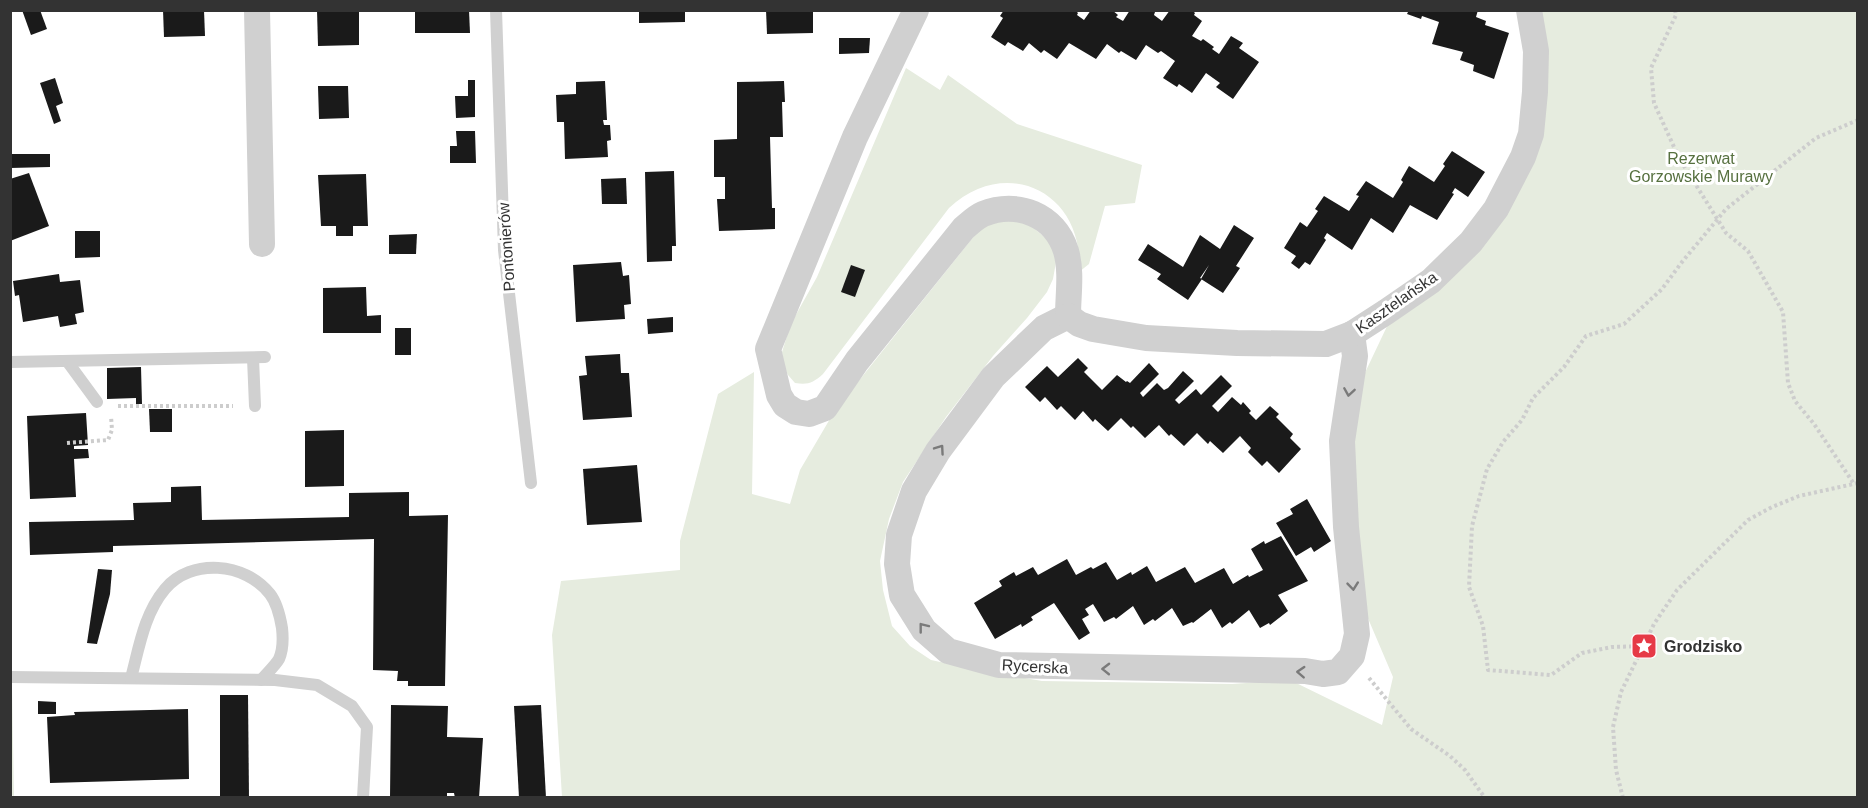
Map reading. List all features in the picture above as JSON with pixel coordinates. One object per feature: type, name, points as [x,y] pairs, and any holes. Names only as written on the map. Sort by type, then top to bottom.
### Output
[{"type":"street","points":[[257,10],[262,244]]},
{"type":"street","points":[[916,10],[855,137],[768,349],[779,395],[784,405],[796,412],[809,414],[825,408],[857,362],[964,228],[981,215],[997,210],[1022,209],[1043,217],[1057,234],[1065,249],[1069,271],[1068,316]]},
{"type":"street","name":"Kasztelańska","points":[[1068,316],[1079,324],[1093,329],[1146,338],[1237,343],[1326,344],[1352,334],[1431,281],[1471,242],[1496,209],[1514,175],[1531,134],[1536,51],[1529,10]]},
{"type":"street","name":"Rycerska","points":[[1068,316],[1044,328],[993,377],[938,451],[914,491],[899,535],[897,564],[902,595],[924,630],[948,651],[999,665],[1305,671],[1323,674],[1338,672],[1352,656]]},
{"type":"street","points":[[1352,334],[1355,356],[1342,441],[1346,527],[1357,634],[1352,656]]},
{"type":"lane","name":"Pontonierów","points":[[496,10],[504,250],[531,483]]},
{"type":"lane","points":[[10,362],[259,357],[255,406]]},
{"type":"lane","points":[[67,361],[97,402]]},
{"type":"lane","points":[[131,678],[144,629],[153,606],[166,587],[185,573],[208,567],[231,569],[252,578],[270,594],[280,614],[283,637],[279,659],[261,680]]},
{"type":"lane","points":[[10,677],[261,680],[317,685],[352,706],[367,727],[363,798]]},
{"type":"path","points":[[1623,798],[1616,770],[1613,727],[1621,692],[1654,624],[1677,590],[1748,520],[1799,496],[1856,484],[1795,401],[1788,383],[1783,312],[1748,251],[1726,233],[1679,158],[1654,103],[1652,68],[1676,15],[1675,10]]},
{"type":"path","points":[[1644,646],[1612,647],[1582,653],[1551,675],[1488,670],[1483,626],[1469,587],[1472,526],[1487,469],[1503,442],[1522,420],[1533,398],[1564,367],[1586,336],[1624,324],[1662,290],[1726,209],[1816,138],[1857,120]]},
{"type":"path","points":[[68,443],[108,440],[112,430],[111,411],[116,406],[255,406]]},
{"type":"path","points":[[1352,656],[1411,729],[1450,756],[1465,770],[1485,798]]},
{"type":"green space","name":"Rezerwat Gorzowskie Murawy","points":[[1538,11],[1857,11],[1857,797],[562,797],[552,635],[561,581],[680,570],[680,541],[718,394],[754,372],[752,494],[790,504],[800,470],[834,412],[982,226],[1005,220],[1029,224],[1049,241],[1056,262],[1053,279],[1047,292],[1027,318],[993,356],[946,417],[903,482],[889,519],[880,561],[883,590],[892,626],[910,646],[931,660],[968,668],[1042,681],[1232,684],[1290,680],[1382,725],[1393,677],[1364,609],[1349,457],[1362,379],[1390,320],[1531,158]]},
{"type":"green space","points":[[906,68],[940,90],[948,75],[1017,124],[1142,165],[1135,203],[1105,206],[1089,264],[1079,272],[1078,244],[1069,221],[1056,203],[1038,190],[1017,184],[995,184],[971,192],[949,208],[823,374],[810,383],[795,383],[783,365],[782,352],[787,336],[793,320],[817,277]]},
{"type":"green space","points":[[12,688],[14,796],[10,795]]},
{"type":"building","points":[[22,10],[40,10],[47,29],[31,35]]},
{"type":"building","points":[[163,10],[204,10],[205,36],[164,37]]},
{"type":"building","points":[[317,10],[359,10],[359,45],[318,46]]},
{"type":"building","points":[[415,10],[469,10],[470,33],[415,33]]},
{"type":"building","points":[[639,10],[685,10],[685,22],[639,23]]},
{"type":"building","points":[[766,10],[813,10],[813,33],[767,34]]},
{"type":"building","points":[[1004,10],[1075,10],[1077,15],[1084,20],[1091,10],[1112,10],[1118,15],[1116,17],[1123,21],[1130,10],[1153,10],[1154,15],[1162,21],[1170,10],[1192,10],[1194,15],[1202,21],[1192,36],[1201,41],[1203,39],[1219,54],[1231,36],[1243,43],[1239,48],[1259,62],[1233,99],[1216,87],[1220,83],[1206,73],[1192,93],[1179,84],[1177,87],[1163,78],[1175,61],[1161,51],[1158,53],[1146,45],[1136,60],[1121,51],[1119,53],[1107,44],[1096,59],[1069,43],[1057,59],[1044,50],[1041,53],[1029,43],[1023,51],[1008,42],[1005,46],[991,37],[1003,18],[1000,16]]},
{"type":"building","points":[[1409,10],[1478,10],[1476,17],[1486,21],[1485,25],[1509,33],[1494,79],[1473,71],[1474,65],[1460,60],[1463,52],[1432,44],[1439,22],[1407,14]]},
{"type":"building","points":[[839,38],[870,38],[869,53],[839,54]]},
{"type":"building","points":[[55,78],[63,103],[56,106],[61,121],[54,124],[40,83]]},
{"type":"building","points":[[468,80],[475,80],[475,117],[456,118],[455,96],[468,96]]},
{"type":"building","points":[[605,81],[607,120],[603,120],[604,125],[610,125],[611,140],[607,141],[608,157],[565,159],[564,122],[557,122],[556,95],[576,94],[576,82]]},
{"type":"building","points":[[784,81],[783,137],[770,137],[772,208],[775,208],[775,229],[719,231],[717,199],[725,199],[725,177],[714,177],[714,140],[737,139],[737,82]]},
{"type":"building","points":[[318,86],[348,86],[349,118],[319,119]]},
{"type":"building","points":[[456,131],[475,131],[476,163],[450,163],[450,146],[457,146]]},
{"type":"building","points":[[1452,151],[1485,172],[1468,197],[1455,188],[1452,193],[1454,194],[1437,220],[1410,205],[1393,233],[1371,218],[1352,250],[1327,233],[1324,238],[1326,240],[1310,265],[1305,262],[1299,269],[1291,263],[1296,256],[1284,248],[1300,222],[1307,227],[1318,211],[1315,209],[1324,196],[1349,211],[1366,181],[1393,198],[1409,166],[1434,182]]},
{"type":"building","points":[[12,154],[50,154],[50,167],[10,168]]},
{"type":"building","points":[[674,171],[676,246],[672,246],[672,261],[647,262],[645,172]]},
{"type":"building","points":[[29,173],[49,226],[10,241],[10,179]]},
{"type":"building","points":[[366,174],[368,226],[353,226],[353,236],[336,236],[336,226],[321,226],[318,175]]},
{"type":"building","points":[[626,178],[627,204],[602,204],[601,179]]},
{"type":"building","points":[[1234,225],[1254,238],[1236,266],[1240,268],[1223,293],[1202,279],[1188,300],[1157,279],[1161,274],[1138,260],[1148,244],[1183,267],[1200,235],[1220,249]]},
{"type":"building","points":[[75,231],[100,231],[100,257],[75,258]]},
{"type":"building","points":[[417,234],[416,254],[389,254],[389,235]]},
{"type":"building","points":[[621,262],[623,276],[629,275],[631,304],[624,305],[625,319],[576,322],[573,265]]},
{"type":"building","points":[[851,265],[865,270],[855,297],[841,292]]},
{"type":"building","points":[[59,274],[60,282],[80,280],[84,312],[75,314],[77,324],[60,327],[58,316],[23,322],[19,295],[15,296],[13,281]]},
{"type":"building","points":[[366,287],[367,316],[381,315],[381,333],[323,333],[323,288]]},
{"type":"building","points":[[673,317],[673,332],[648,334],[647,319]]},
{"type":"building","points":[[395,328],[411,328],[411,355],[395,355]]},
{"type":"building","points":[[620,354],[621,373],[629,373],[632,417],[583,420],[579,376],[587,375],[585,356]]},
{"type":"building","points":[[1078,358],[1088,368],[1084,372],[1102,390],[1117,375],[1130,383],[1149,363],[1159,374],[1140,393],[1143,397],[1157,383],[1164,390],[1168,388],[1183,371],[1194,381],[1175,400],[1179,404],[1196,389],[1201,395],[1221,375],[1232,386],[1212,406],[1218,412],[1232,397],[1241,405],[1243,402],[1256,420],[1270,406],[1279,414],[1276,417],[1293,434],[1290,438],[1301,449],[1279,473],[1267,461],[1262,466],[1248,452],[1251,448],[1240,436],[1223,453],[1210,441],[1208,444],[1197,433],[1184,446],[1171,434],[1169,436],[1159,425],[1145,438],[1121,418],[1108,431],[1095,419],[1093,422],[1083,411],[1075,420],[1061,406],[1057,410],[1045,397],[1040,402],[1025,387],[1047,366],[1058,377]]},
{"type":"building","points":[[141,367],[142,404],[136,404],[136,398],[107,399],[107,368]]},
{"type":"building","points":[[149,409],[172,409],[172,432],[150,432]]},
{"type":"building","points":[[86,413],[88,445],[74,446],[74,449],[88,449],[89,458],[74,459],[76,497],[30,499],[27,416]]},
{"type":"building","points":[[344,430],[344,486],[305,487],[305,431]]},
{"type":"building","points":[[637,465],[642,522],[587,525],[583,469]]},
{"type":"building","points":[[201,486],[202,520],[349,517],[349,493],[409,492],[409,516],[448,515],[445,686],[408,686],[408,681],[397,681],[398,671],[373,670],[374,539],[113,546],[113,552],[30,555],[29,522],[134,520],[133,503],[171,502],[171,487]]},
{"type":"building","points":[[1307,499],[1331,541],[1314,552],[1311,547],[1296,556],[1276,523],[1293,514],[1290,509]]},
{"type":"building","points":[[1281,536],[1308,581],[1278,595],[1288,611],[1270,625],[1269,623],[1260,628],[1249,610],[1232,624],[1230,622],[1222,628],[1211,609],[1193,623],[1183,626],[1172,608],[1155,621],[1153,619],[1144,625],[1133,606],[1116,619],[1114,617],[1104,622],[1093,604],[1085,609],[1089,615],[1082,619],[1090,633],[1079,640],[1054,603],[1031,617],[1033,620],[1022,627],[1021,624],[995,639],[974,603],[1002,586],[999,581],[1014,572],[1016,576],[1033,567],[1038,575],[1067,559],[1076,575],[1106,562],[1117,580],[1131,572],[1132,575],[1147,566],[1156,582],[1185,567],[1195,583],[1224,568],[1233,584],[1248,575],[1249,577],[1263,570],[1251,549],[1264,541],[1265,544]]},
{"type":"building","points":[[98,569],[112,570],[110,594],[97,644],[87,643]]},
{"type":"building","points":[[220,695],[248,695],[249,798],[220,798]]},
{"type":"building","points":[[38,701],[56,702],[56,714],[38,714]]},
{"type":"building","points":[[391,705],[448,706],[447,737],[483,738],[479,798],[455,798],[454,793],[447,793],[447,798],[390,798]]},
{"type":"building","points":[[541,705],[546,798],[519,798],[514,706]]},
{"type":"building","points":[[188,709],[189,779],[50,783],[47,717],[75,715],[74,712]]},
{"type":"place","name":"Grodzisko","points":[[1644,646]]}]
